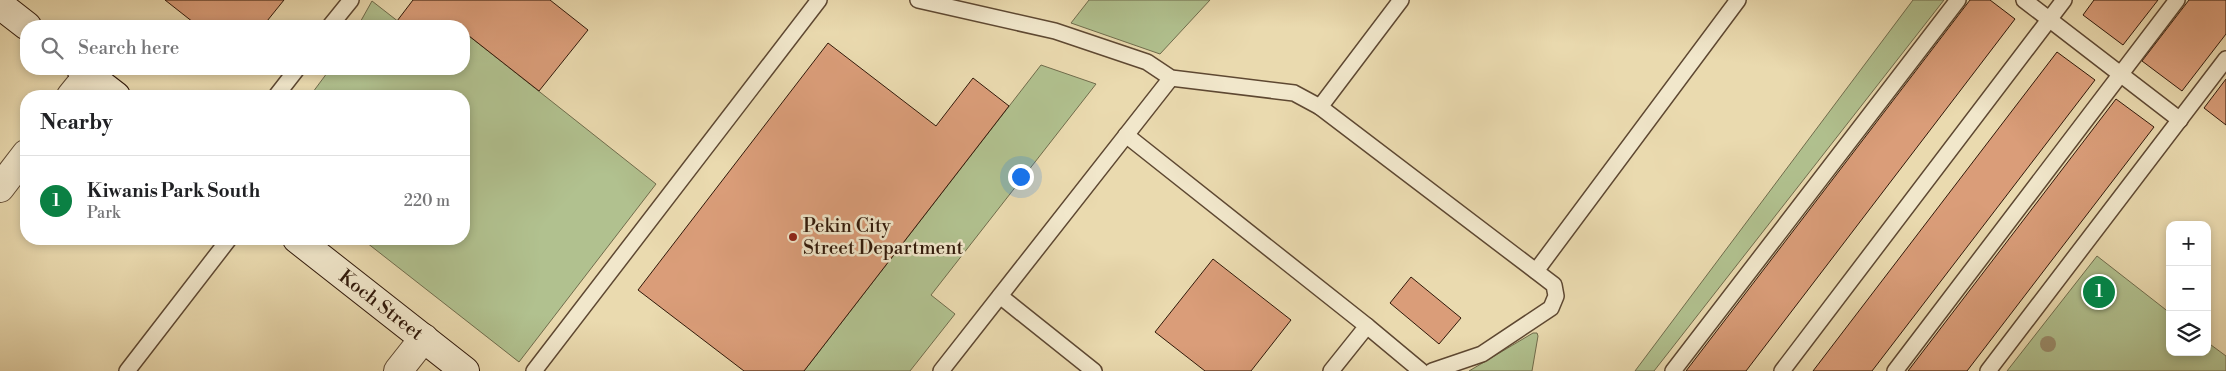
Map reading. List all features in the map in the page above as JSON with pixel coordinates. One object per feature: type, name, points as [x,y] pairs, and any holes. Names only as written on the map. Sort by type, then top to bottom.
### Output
[{"type":"street","points":[[0,5],[20,21]]},
{"type":"street","points":[[74,90],[82,75]]},
{"type":"street","points":[[88,75],[108,90]]},
{"type":"street","points":[[0,188],[20,162]]},
{"type":"street","name":"Koch Street","points":[[305,245],[465,371]]},
{"type":"street","points":[[398,371],[424,338]]},
{"type":"lane","points":[[335,20],[351,0]]},
{"type":"lane","points":[[534,371],[819,0]]},
{"type":"lane","points":[[918,0],[1055,31],[1147,62],[1171,78],[1294,93],[1320,107],[1554,285],[1556,296],[1551,308],[1482,354],[1432,371]]},
{"type":"lane","points":[[1320,107],[1401,0]]},
{"type":"lane","points":[[1536,271],[1738,0]]},
{"type":"lane","points":[[1673,371],[1958,0]]},
{"type":"lane","points":[[2024,0],[2180,120]]},
{"type":"lane","points":[[1782,371],[2064,0]]},
{"type":"lane","points":[[1895,371],[2178,0]]},
{"type":"lane","points":[[1988,371],[2226,59]]},
{"type":"lane","points":[[281,90],[292,75]]},
{"type":"lane","points":[[941,371],[1171,78]]},
{"type":"lane","points":[[1126,135],[1421,371]]},
{"type":"lane","points":[[127,371],[224,245]]},
{"type":"lane","points":[[1000,296],[1094,371]]},
{"type":"lane","points":[[1331,371],[1367,326]]},
{"type":"green space","points":[[1089,0],[1210,0],[1160,54],[1071,23]]},
{"type":"green space","points":[[1913,0],[1944,0],[1654,371],[1635,371]]},
{"type":"green space","points":[[372,1],[396,20],[361,20]]},
{"type":"green space","points":[[470,37],[656,184],[519,362],[370,245],[470,245],[470,90],[314,90],[326,75],[470,75]]},
{"type":"green space","points":[[1041,65],[1096,84],[931,295],[955,314],[910,371],[804,371]]},
{"type":"green space","points":[[2097,256],[2166,310],[2166,356],[2211,356],[2211,345],[2226,356],[2226,371],[2007,371]]},
{"type":"green space","points":[[1533,333],[1537,333],[1538,336],[1532,371],[1469,371]]},
{"type":"building","points":[[165,0],[284,0],[268,20],[190,20]]},
{"type":"building","points":[[413,0],[550,0],[588,30],[539,91],[470,37],[470,20],[398,20]]},
{"type":"building","points":[[1970,0],[1990,0],[2015,19],[1746,371],[1686,371]]},
{"type":"building","points":[[2094,0],[2158,0],[2123,45],[2083,15]]},
{"type":"building","points":[[2189,0],[2226,0],[2226,34],[2182,91],[2142,61]]},
{"type":"building","points":[[828,43],[936,126],[973,78],[1009,106],[804,371],[744,371],[638,290]]},
{"type":"building","points":[[2057,52],[2095,80],[1872,371],[1813,371]]},
{"type":"building","points":[[2226,79],[2226,125],[2204,108]]},
{"type":"building","points":[[2116,99],[2154,127],[1967,371],[1908,371]]},
{"type":"building","points":[[1213,259],[1291,320],[1251,371],[1205,371],[1155,332]]},
{"type":"building","points":[[1411,277],[1461,318],[1439,344],[1390,303]]},
{"type":"place","name":"Pekin City Street Department","points":[[793,237]]},
{"type":"place","name":"Kiwanis Park South","points":[[2099,292]]}]
